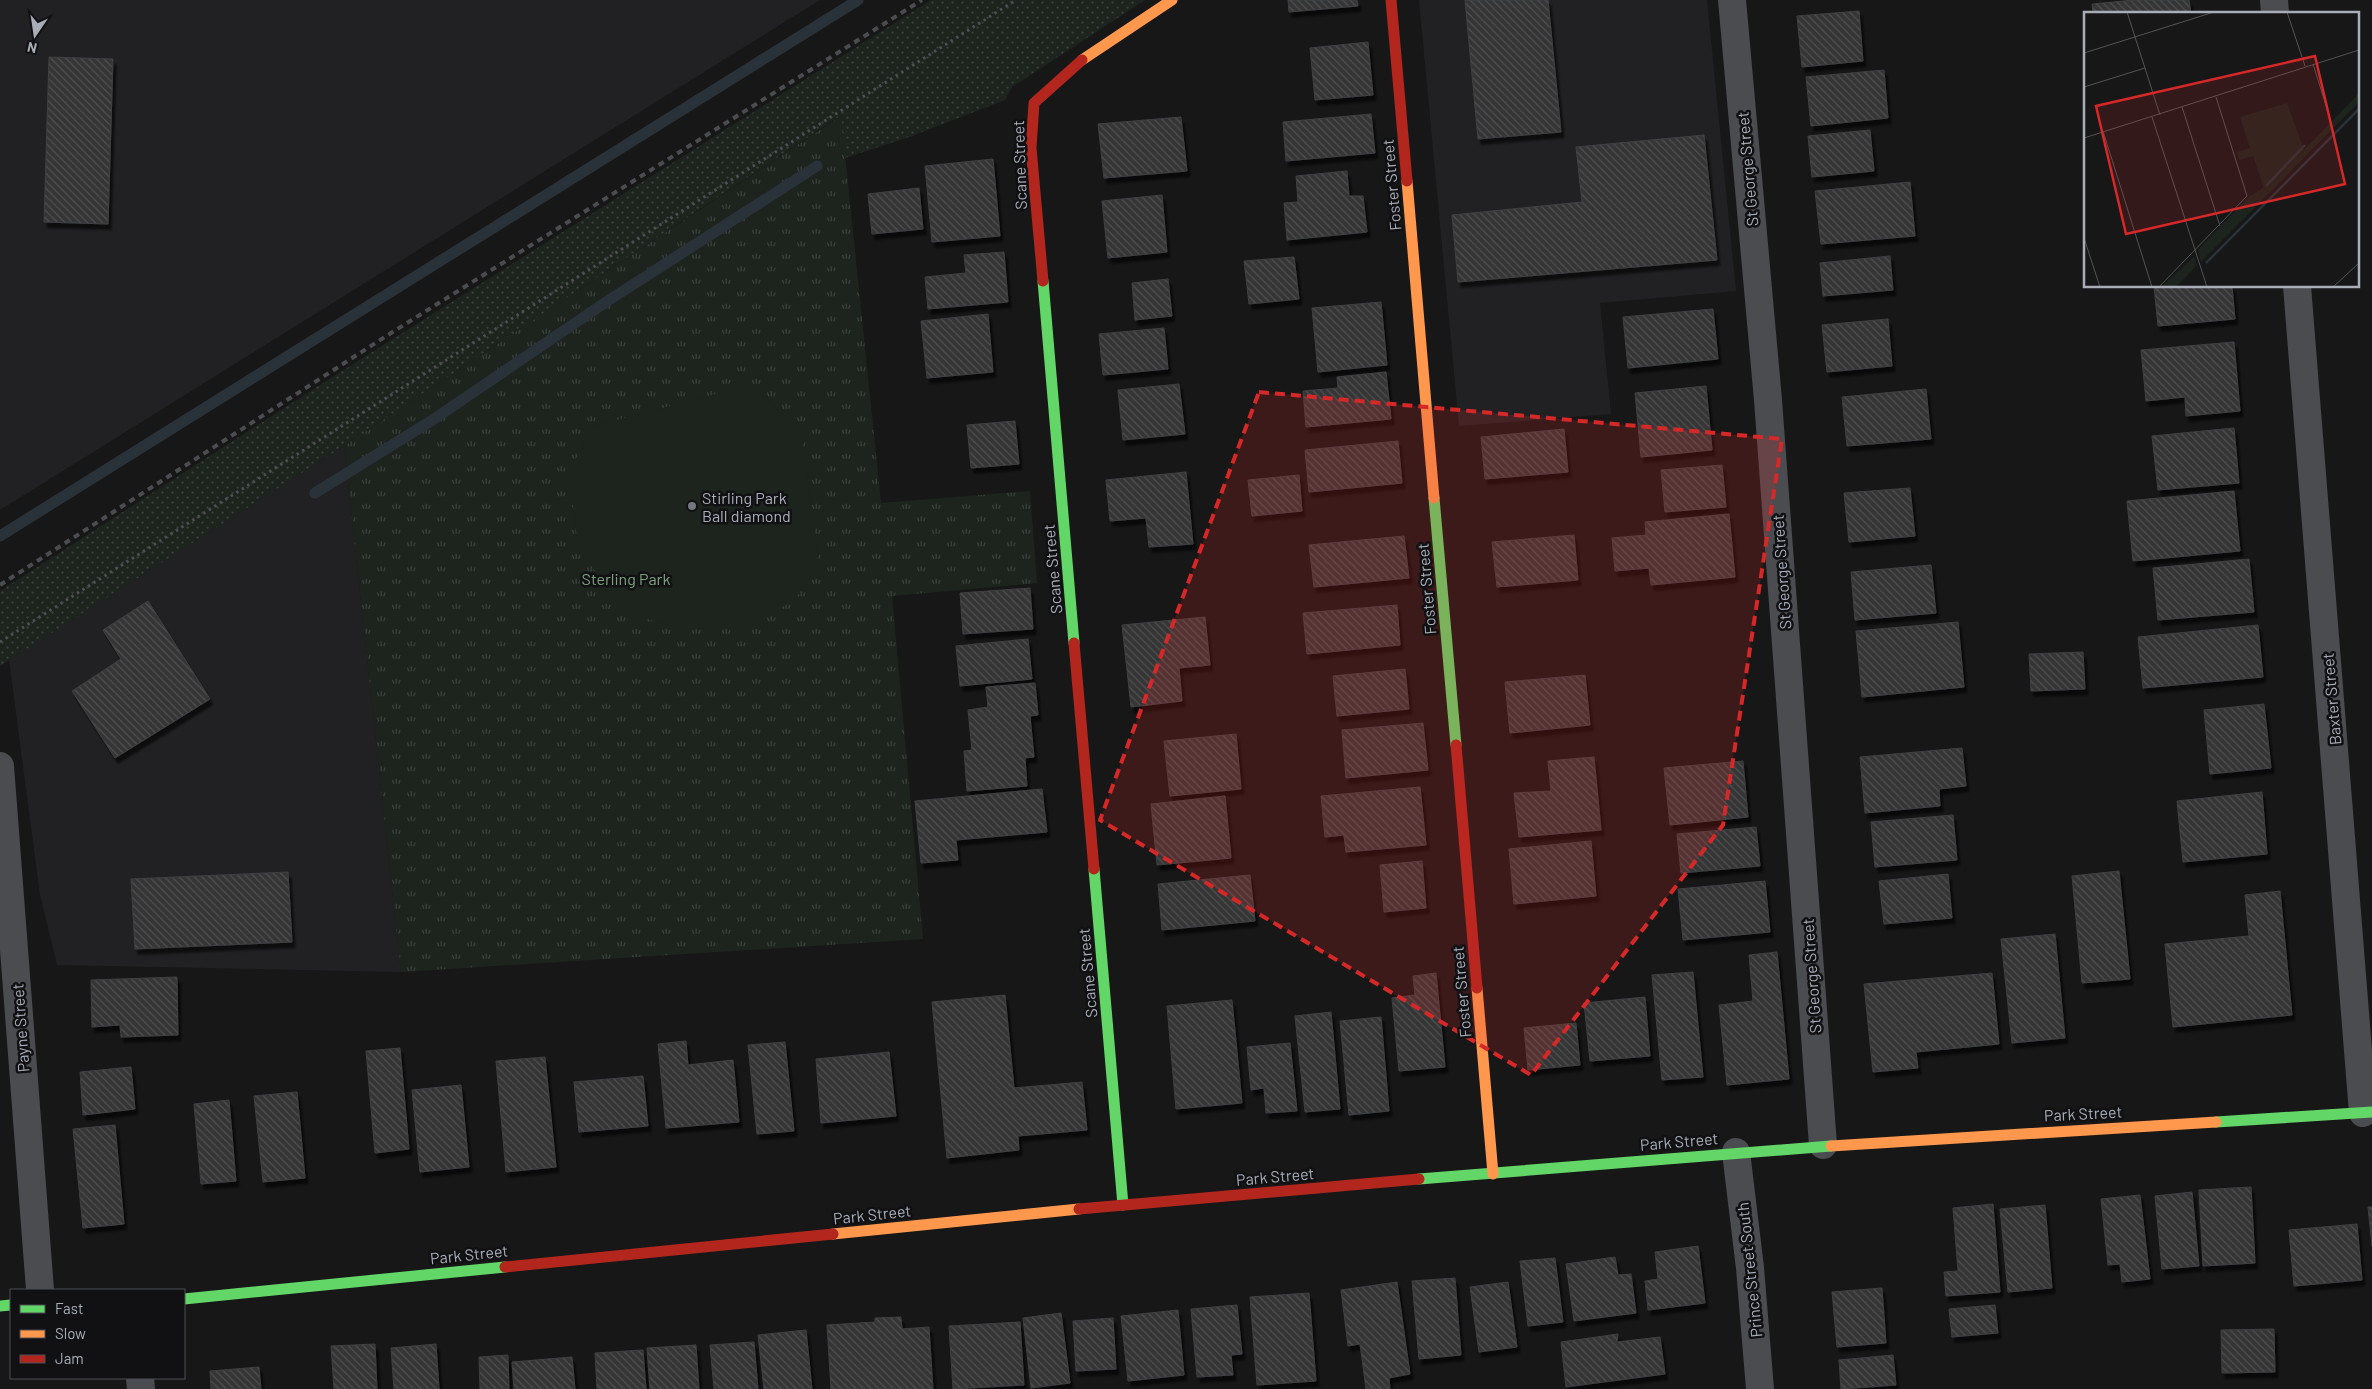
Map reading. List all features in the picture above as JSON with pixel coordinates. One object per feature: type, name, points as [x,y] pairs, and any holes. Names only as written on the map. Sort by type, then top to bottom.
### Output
[{"type":"street","name":"Scane Street","points":[[1123,1205],[1032,148],[1034,103],[1088,54],[1172,0]]},
{"type":"street","name":"Foster Street","points":[[1392,0],[1493,1174]]},
{"type":"street","name":"St George Street","points":[[1732,0],[1768,400],[1823,1145]]},
{"type":"street","name":"Baxter Street","points":[[2297,288],[2368,1112]]},
{"type":"street","name":"Payne Street","points":[[0,766],[40,1289]]},
{"type":"street","name":"Park Street","points":[[185,1299],[1123,1205],[1736,1152],[2368,1112]]},
{"type":"street","name":"Prince Street South","points":[[1736,1152],[1750,1268],[1760,1389]]},
{"type":"path","points":[[0,642],[1016,0]]},
{"type":"highlighted area","points":[[1259,392],[1782,439],[1723,825],[1531,1075],[1100,820]]},
{"type":"shaded area","points":[[0,0],[820,0],[0,510]]},
{"type":"shaded area","points":[[1419,0],[1707,0],[1736,291],[1600,303],[1611,414],[1459,426]]},
{"type":"shaded area","points":[[344,446],[401,972],[57,965],[40,895],[9,660]]},
{"type":"green space","points":[[931,0],[1145,0],[1012,87],[1005,100],[912,136],[845,158],[840,116],[344,446],[0,666],[0,591],[326,381]]},
{"type":"green space","name":"Sterling Park","points":[[841,116],[881,503],[1030,491],[1037,583],[892,596],[923,939],[401,972],[344,446]]},
{"type":"green space","name":"Stirling Park Ball diamond","points":[[750,385],[801,429],[819,563],[794,601],[742,627],[681,629],[624,612],[600,580],[577,538],[569,474],[590,427]]},
{"type":"building","points":[[1288,0],[1357,0],[1358,6],[1289,12]]},
{"type":"building","points":[[1465,0],[1548,0],[1561,132],[1478,139]]},
{"type":"building","points":[[2134,0],[2189,0],[2191,12],[2093,12],[2092,4]]},
{"type":"building","points":[[1859,11],[1863,61],[1802,67],[1797,16]]},
{"type":"building","points":[[1368,42],[1373,95],[1315,100],[1310,48]]},
{"type":"building","points":[[49,57],[113,59],[108,224],[44,222]]},
{"type":"building","points":[[1884,70],[1888,118],[1811,126],[1806,77]]},
{"type":"building","points":[[1371,114],[1375,153],[1286,161],[1283,122]]},
{"type":"building","points":[[1181,117],[1187,171],[1104,178],[1098,124]]},
{"type":"building","points":[[1870,130],[1874,171],[1812,177],[1808,136]]},
{"type":"building","points":[[1704,135],[1717,260],[1458,282],[1452,215],[1582,202],[1576,147]]},
{"type":"building","points":[[993,159],[1000,236],[932,242],[925,166]]},
{"type":"building","points":[[1347,171],[1349,196],[1363,196],[1367,232],[1287,240],[1284,203],[1298,202],[1296,176]]},
{"type":"building","points":[[1910,182],[1915,236],[1821,244],[1815,191]]},
{"type":"building","points":[[919,188],[923,229],[872,234],[868,194]]},
{"type":"building","points":[[1162,195],[1167,252],[1108,258],[1102,201]]},
{"type":"building","points":[[1004,252],[1008,302],[928,309],[925,277],[966,273],[964,255]]},
{"type":"building","points":[[1890,256],[1893,290],[1823,296],[1820,263]]},
{"type":"building","points":[[1294,257],[1299,299],[1249,304],[1244,261]]},
{"type":"building","points":[[1168,279],[1172,316],[1135,320],[1132,283]]},
{"type":"building","points":[[2154,288],[2232,288],[2235,319],[2158,326]]},
{"type":"building","points":[[1381,302],[1387,365],[1318,372],[1312,308]]},
{"type":"building","points":[[1713,309],[1718,359],[1628,368],[1623,317]]},
{"type":"building","points":[[988,314],[993,372],[927,378],[921,321]]},
{"type":"building","points":[[1888,319],[1892,366],[1827,372],[1822,325]]},
{"type":"building","points":[[1164,328],[1168,369],[1103,375],[1099,334]]},
{"type":"building","points":[[2234,342],[2240,411],[2186,416],[2185,397],[2146,401],[2141,350]]},
{"type":"building","points":[[1386,372],[1391,419],[1306,427],[1303,391],[1338,388],[1337,377]]},
{"type":"building","points":[[1179,384],[1185,434],[1123,440],[1118,390]]},
{"type":"building","points":[[1706,386],[1712,450],[1641,457],[1635,393]]},
{"type":"building","points":[[1926,389],[1931,439],[1847,446],[1842,397]]},
{"type":"building","points":[[1015,421],[1019,464],[971,468],[967,425]]},
{"type":"building","points":[[2234,428],[2239,483],[2158,490],[2152,436]]},
{"type":"building","points":[[1564,429],[1568,472],[1485,479],[1481,437]]},
{"type":"building","points":[[1398,441],[1402,483],[1309,492],[1305,450]]},
{"type":"building","points":[[1722,465],[1726,507],[1665,512],[1661,470]]},
{"type":"building","points":[[1186,472],[1193,544],[1149,547],[1146,518],[1110,521],[1106,480]]},
{"type":"building","points":[[1299,475],[1302,511],[1252,516],[1248,480]]},
{"type":"building","points":[[1910,488],[1915,536],[1849,542],[1844,493]]},
{"type":"building","points":[[2234,491],[2240,551],[2133,561],[2127,501]]},
{"type":"building","points":[[1729,514],[1735,577],[1651,585],[1649,568],[1615,571],[1612,538],[1646,535],[1645,522]]},
{"type":"building","points":[[1574,535],[1578,580],[1497,587],[1492,542]]},
{"type":"building","points":[[1404,536],[1409,578],[1314,587],[1309,545]]},
{"type":"building","points":[[2249,559],[2254,612],[2158,620],[2153,568]]},
{"type":"building","points":[[1931,565],[1936,613],[1855,620],[1851,572]]},
{"type":"building","points":[[1030,588],[1033,629],[963,634],[960,593]]},
{"type":"building","points":[[148,601],[210,699],[115,758],[72,691],[121,659],[103,630]]},
{"type":"building","points":[[1397,605],[1400,645],[1307,654],[1303,613]]},
{"type":"building","points":[[1205,617],[1210,665],[1179,668],[1182,701],[1131,707],[1122,625]]},
{"type":"building","points":[[1958,622],[1964,687],[1862,697],[1856,631]]},
{"type":"building","points":[[2258,625],[2263,677],[2143,688],[2138,637]]},
{"type":"building","points":[[1028,639],[1032,679],[960,686],[956,646]]},
{"type":"building","points":[[2083,652],[2085,689],[2031,691],[2029,654]]},
{"type":"building","points":[[1405,669],[1409,709],[1337,716],[1333,676]]},
{"type":"building","points":[[1585,675],[1590,725],[1510,733],[1505,682]]},
{"type":"building","points":[[1035,683],[1038,715],[1030,716],[1034,757],[1025,758],[1027,786],[967,791],[964,751],[972,750],[968,710],[988,707],[986,687]]},
{"type":"building","points":[[2264,704],[2271,768],[2210,774],[2204,710]]},
{"type":"building","points":[[1423,723],[1428,770],[1346,778],[1342,730]]},
{"type":"building","points":[[1236,734],[1241,789],[1170,796],[1164,741]]},
{"type":"building","points":[[1962,748],[1966,786],[1939,789],[1940,806],[1865,813],[1860,757]]},
{"type":"building","points":[[1594,757],[1601,830],[1519,837],[1514,793],[1551,791],[1548,761]]},
{"type":"building","points":[[1743,761],[1748,817],[1670,825],[1664,768]]},
{"type":"building","points":[[1420,787],[1426,845],[1346,852],[1344,835],[1325,837],[1321,796]]},
{"type":"building","points":[[1042,789],[1047,832],[956,840],[958,860],[921,863],[915,801]]},
{"type":"building","points":[[2262,792],[2267,854],[2183,862],[2177,801]]},
{"type":"building","points":[[1225,796],[1231,858],[1157,865],[1151,804]]},
{"type":"building","points":[[1953,815],[1957,860],[1875,867],[1871,822]]},
{"type":"building","points":[[1756,827],[1760,866],[1681,873],[1677,834]]},
{"type":"building","points":[[1591,841],[1596,896],[1514,904],[1509,849]]},
{"type":"building","points":[[1422,861],[1426,908],[1384,912],[1380,865]]},
{"type":"building","points":[[2119,871],[2130,979],[2082,983],[2072,876]]},
{"type":"building","points":[[288,872],[292,942],[135,949],[131,879]]},
{"type":"building","points":[[1948,874],[1952,918],[1884,924],[1879,881]]},
{"type":"building","points":[[1250,875],[1255,921],[1162,930],[1158,884]]},
{"type":"building","points":[[1765,881],[1770,932],[1683,940],[1678,889]]},
{"type":"building","points":[[2280,891],[2292,1015],[2173,1027],[2165,944],[2249,936],[2245,895]]},
{"type":"building","points":[[2055,934],[2065,1038],[2012,1043],[2001,939]]},
{"type":"building","points":[[1777,952],[1789,1079],[1727,1085],[1719,1005],[1753,1001],[1749,955]]},
{"type":"building","points":[[1693,972],[1703,1077],[1662,1080],[1652,975]]},
{"type":"building","points":[[1436,973],[1445,1067],[1399,1071],[1392,998],[1415,995],[1413,976]]},
{"type":"building","points":[[1992,973],[1999,1044],[1916,1052],[1918,1068],[1873,1072],[1864,984]]},
{"type":"building","points":[[177,977],[178,1035],[121,1037],[120,1025],[92,1027],[91,980]]},
{"type":"building","points":[[1005,995],[1014,1088],[1082,1082],[1087,1130],[1018,1136],[1019,1150],[947,1158],[932,1002]]},
{"type":"building","points":[[1645,997],[1650,1056],[1590,1061],[1584,1003]]},
{"type":"building","points":[[1232,1000],[1242,1103],[1176,1109],[1167,1006]]},
{"type":"building","points":[[1331,1012],[1340,1109],[1305,1112],[1295,1016]]},
{"type":"building","points":[[1381,1017],[1389,1111],[1349,1115],[1340,1021]]},
{"type":"building","points":[[1576,1023],[1580,1065],[1528,1070],[1524,1028]]},
{"type":"building","points":[[686,1041],[688,1065],[733,1060],[739,1122],[666,1128],[658,1044]]},
{"type":"building","points":[[785,1042],[794,1131],[757,1134],[748,1045]]},
{"type":"building","points":[[1290,1043],[1297,1111],[1266,1113],[1264,1088],[1251,1090],[1247,1047]]},
{"type":"building","points":[[400,1048],[409,1149],[375,1153],[366,1051]]},
{"type":"building","points":[[889,1052],[896,1116],[821,1123],[816,1059]]},
{"type":"building","points":[[545,1057],[556,1167],[506,1172],[496,1061]]},
{"type":"building","points":[[131,1067],[135,1109],[83,1115],[80,1072]]},
{"type":"building","points":[[643,1076],[648,1126],[579,1132],[574,1082]]},
{"type":"building","points":[[461,1085],[469,1167],[420,1172],[412,1090]]},
{"type":"building","points":[[297,1092],[305,1178],[263,1182],[254,1096]]},
{"type":"building","points":[[229,1100],[236,1181],[201,1184],[194,1104]]},
{"type":"building","points":[[115,1125],[124,1224],[83,1228],[73,1129]]},
{"type":"building","points":[[2251,1187],[2255,1263],[2203,1266],[2199,1190]]},
{"type":"building","points":[[2192,1192],[2199,1266],[2162,1269],[2155,1196]]},
{"type":"building","points":[[2140,1195],[2150,1279],[2122,1282],[2120,1264],[2108,1265],[2101,1199]]},
{"type":"building","points":[[1993,1204],[2000,1292],[1946,1296],[1944,1272],[1958,1271],[1953,1208]]},
{"type":"building","points":[[2045,1205],[2052,1288],[2008,1292],[2000,1209]]},
{"type":"building","points":[[2368,1207],[2372,1207],[2372,1246]]},
{"type":"building","points":[[2357,1224],[2362,1280],[2294,1286],[2289,1230]]},
{"type":"building","points":[[1698,1246],[1705,1303],[1648,1310],[1645,1281],[1658,1279],[1655,1252]]},
{"type":"building","points":[[1615,1257],[1618,1275],[1631,1274],[1636,1313],[1574,1321],[1566,1264]]},
{"type":"building","points":[[1555,1258],[1563,1322],[1528,1326],[1520,1261]]},
{"type":"building","points":[[1455,1278],[1461,1355],[1419,1359],[1412,1281]]},
{"type":"building","points":[[1397,1282],[1410,1374],[1389,1378],[1390,1389],[1366,1389],[1360,1344],[1348,1346],[1341,1290]]},
{"type":"building","points":[[1508,1282],[1517,1347],[1479,1352],[1470,1287]]},
{"type":"building","points":[[1882,1288],[1886,1343],[1837,1347],[1832,1292]]},
{"type":"building","points":[[1309,1293],[1316,1381],[1257,1385],[1250,1297]]},
{"type":"building","points":[[1237,1305],[1242,1354],[1231,1355],[1233,1375],[1197,1377],[1191,1309]]},
{"type":"building","points":[[1995,1305],[1998,1333],[1952,1337],[1949,1309]]},
{"type":"building","points":[[1178,1310],[1184,1375],[1128,1381],[1121,1316]]},
{"type":"building","points":[[1061,1313],[1070,1383],[1031,1388],[1023,1318]]},
{"type":"building","points":[[901,1317],[902,1329],[929,1327],[933,1389],[831,1389],[827,1325],[875,1322],[875,1318]]},
{"type":"building","points":[[1113,1318],[1116,1369],[1076,1371],[1073,1321]]},
{"type":"building","points":[[1020,1322],[1024,1385],[953,1389],[949,1326]]},
{"type":"building","points":[[2274,1329],[2275,1372],[2222,1373],[2221,1330]]},
{"type":"building","points":[[806,1330],[812,1389],[764,1389],[758,1335]]},
{"type":"building","points":[[1618,1334],[1617,1342],[1660,1337],[1665,1374],[1566,1387],[1561,1342]]},
{"type":"building","points":[[754,1342],[758,1389],[714,1389],[710,1345]]},
{"type":"building","points":[[375,1344],[377,1389],[334,1389],[331,1346]]},
{"type":"building","points":[[436,1344],[439,1389],[394,1389],[391,1348]]},
{"type":"building","points":[[696,1345],[699,1389],[650,1389],[647,1348]]},
{"type":"building","points":[[643,1350],[646,1389],[597,1389],[595,1353]]},
{"type":"building","points":[[508,1355],[509,1389],[480,1389],[479,1357]]},
{"type":"building","points":[[1893,1355],[1896,1385],[1841,1389],[1839,1360]]},
{"type":"building","points":[[572,1357],[575,1389],[514,1389],[512,1362]]},
{"type":"building","points":[[259,1367],[261,1389],[211,1389],[210,1371]]},
{"type":"waterway","points":[[0,536],[858,0]]},
{"type":"waterway","points":[[315,493],[431,421],[606,302],[817,166]]},
{"type":"railway","points":[[0,585],[391,333],[922,0]]},
{"type":"traffic: fast","points":[[1043,281],[1074,643]]},
{"type":"traffic: fast","points":[[1434,498],[1456,745]]},
{"type":"traffic: fast","points":[[1094,869],[1123,1205]]},
{"type":"traffic: fast","points":[[2216,1122],[2372,1112]]},
{"type":"traffic: fast","points":[[1419,1179],[1831,1146]]},
{"type":"traffic: fast","points":[[185,1299],[505,1267]]},
{"type":"traffic: fast","points":[[0,1306],[10,1305]]},
{"type":"traffic: slow","points":[[1082,60],[1172,0]]},
{"type":"traffic: slow","points":[[1407,181],[1434,498]]},
{"type":"traffic: slow","points":[[1477,988],[1493,1174]]},
{"type":"traffic: slow","points":[[1831,1146],[2216,1122]]},
{"type":"traffic: slow","points":[[833,1234],[1079,1209]]},
{"type":"traffic: jam","points":[[1391,0],[1407,181]]},
{"type":"traffic: jam","points":[[1043,281],[1031,148],[1034,103],[1082,60]]},
{"type":"traffic: jam","points":[[1074,643],[1094,869]]},
{"type":"traffic: jam","points":[[1456,745],[1477,988]]},
{"type":"traffic: jam","points":[[1079,1209],[1419,1179]]},
{"type":"traffic: jam","points":[[505,1267],[833,1234]]},
{"type":"place","name":"Stirling Park Ball diamond","points":[[692,506]]}]
